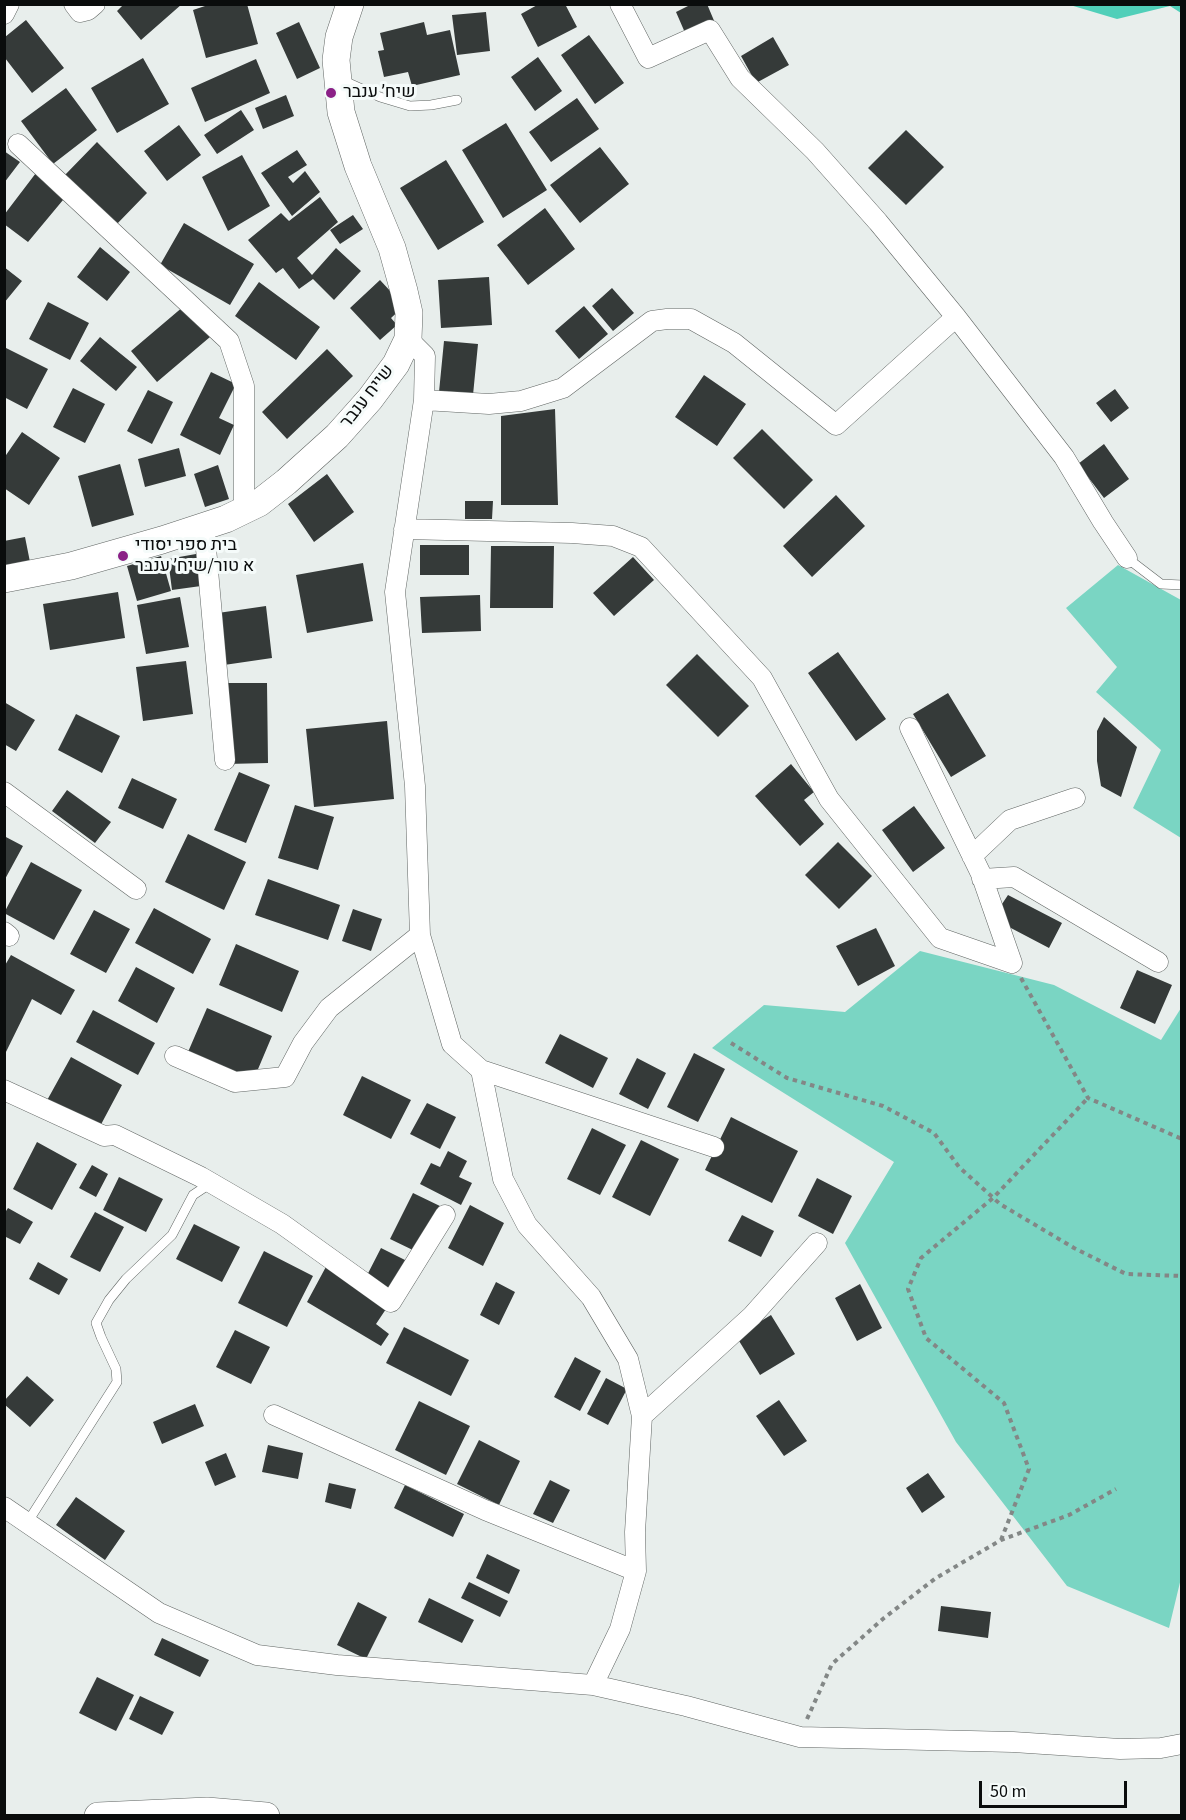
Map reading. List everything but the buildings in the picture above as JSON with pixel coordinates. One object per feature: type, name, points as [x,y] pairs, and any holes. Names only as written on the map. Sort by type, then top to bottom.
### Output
[{"type":"street","points":[[4,14],[9,4]]},
{"type":"street","points":[[74,4],[80,12],[88,10],[95,4]]},
{"type":"street","name":"שייח ענבר","points":[[4,579],[71,566],[226,519],[259,503],[337,436],[370,399],[396,364],[408,339],[409,313],[392,248],[358,166],[341,112],[336,60],[339,37],[350,4]]},
{"type":"street","points":[[620,4],[648,58],[710,30],[741,78],[815,151],[878,222],[956,317],[1064,458],[1127,558]]},
{"type":"street","points":[[18,144],[229,341],[244,386],[244,510]]},
{"type":"street","points":[[423,400],[489,404],[521,402],[563,388],[652,321],[691,320],[734,343],[836,425],[956,317]]},
{"type":"street","points":[[408,339],[424,356],[423,400],[395,592],[415,786],[420,935],[452,1044],[482,1070],[714,1147]]},
{"type":"street","points":[[204,526],[225,760]]},
{"type":"street","points":[[404,529],[572,532],[613,536],[641,547],[762,678],[830,800],[940,938],[1012,963]]},
{"type":"street","points":[[910,728],[982,879],[1012,963]]},
{"type":"street","points":[[4,792],[136,889]]},
{"type":"street","points":[[972,856],[1010,820],[1075,798]]},
{"type":"street","points":[[982,879],[1014,877],[1158,962]]},
{"type":"street","points":[[175,1056],[235,1082],[285,1077],[303,1043],[329,1008],[420,935]]},
{"type":"street","points":[[482,1070],[503,1179],[527,1224],[591,1297],[628,1359],[642,1416],[636,1571],[620,1629],[593,1685]]},
{"type":"street","points":[[4,1090],[104,1136],[115,1135],[211,1183],[282,1224],[391,1302],[445,1215]]},
{"type":"street","points":[[642,1416],[752,1316],[817,1244]]},
{"type":"street","points":[[274,1415],[485,1510],[636,1571]]},
{"type":"street","points":[[4,1508],[159,1613],[257,1655],[337,1665],[593,1685],[686,1706],[800,1737],[1013,1742],[1120,1749],[1161,1748],[1182,1744]]},
{"type":"street","points":[[98,1815],[207,1811],[266,1815]]},
{"type":"lane","points":[[338,78],[380,97],[410,106],[457,100]]},
{"type":"lane","points":[[1127,558],[1161,584],[1182,585]]},
{"type":"lane","points":[[27,1523],[117,1382],[116,1368],[96,1323],[109,1300],[126,1279],[172,1235],[194,1195],[211,1183]]},
{"type":"path","points":[[1012,963],[1088,1098],[1182,1139]]},
{"type":"path","points":[[731,1043],[787,1078],[883,1106],[934,1133],[959,1167],[1000,1204],[1074,1248],[1126,1274],[1182,1276]]},
{"type":"path","points":[[1001,1540],[1029,1469],[1004,1402],[927,1338],[908,1289],[921,1258],[993,1198],[1088,1098]]},
{"type":"path","points":[[800,1737],[831,1664],[884,1618],[936,1578],[1001,1540],[1070,1515],[1116,1489]]},
{"type":"green space","points":[[1070,5],[1181,5],[1181,13],[1170,6],[1117,19]]},
{"type":"green space","points":[[1118,565],[1181,600],[1181,838],[1133,808],[1161,750],[1096,692],[1117,667],[1066,608]]},
{"type":"green space","points":[[920,951],[1054,985],[1161,1040],[1181,1008],[1182,1574],[1169,1628],[1067,1586],[956,1442],[845,1243],[894,1162],[712,1048],[764,1005],[845,1012]]},
{"type":"place","name":"שיח׳ ענבר","points":[[331,93]]},
{"type":"place","name":"בית ספר יסודי א טור/שיח׳ ענבר","points":[[123,556]]}]
